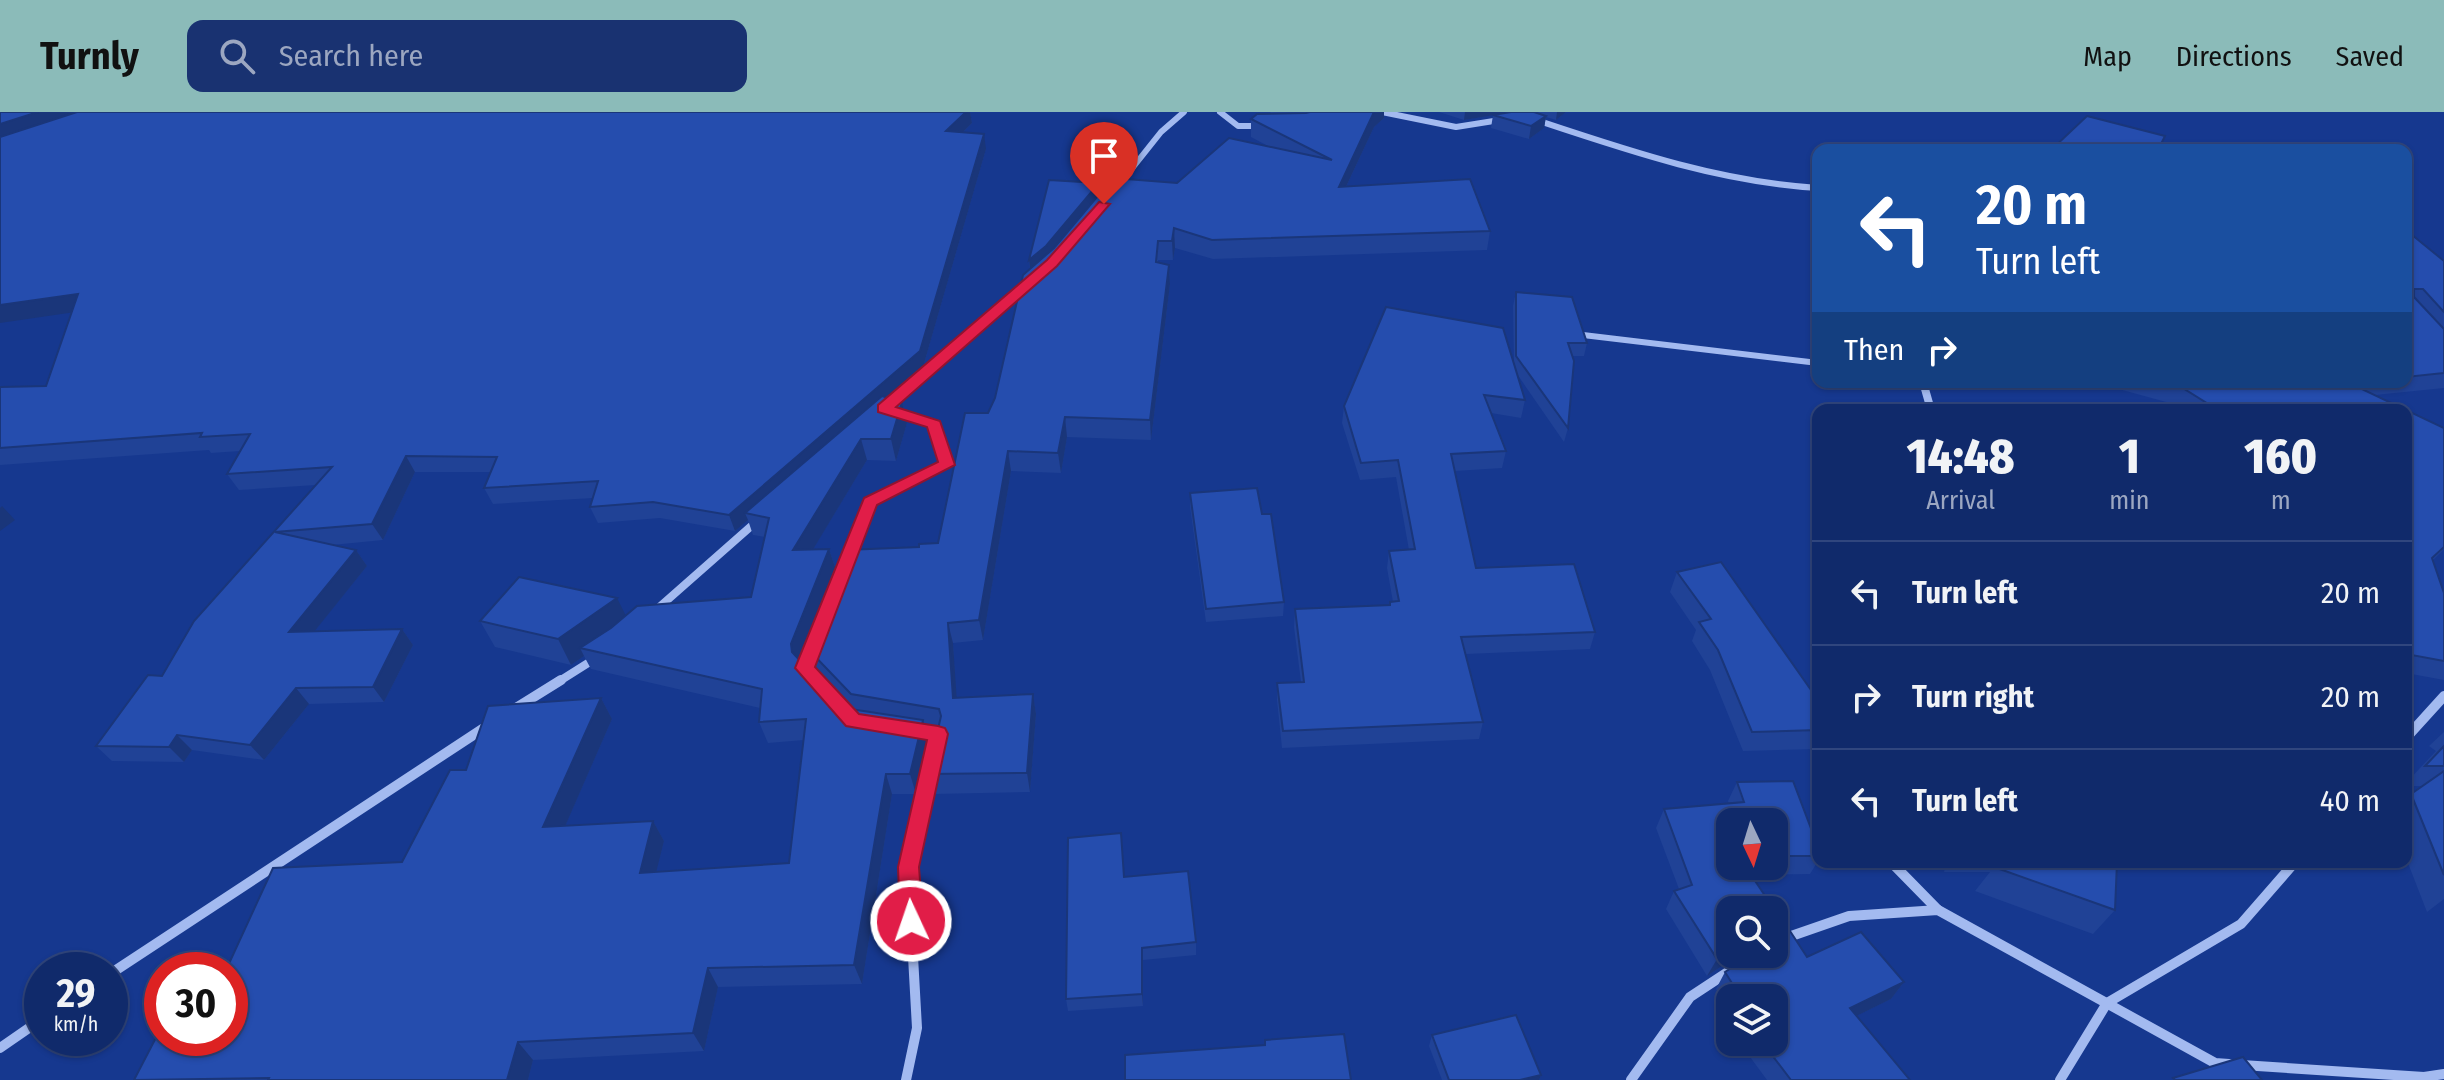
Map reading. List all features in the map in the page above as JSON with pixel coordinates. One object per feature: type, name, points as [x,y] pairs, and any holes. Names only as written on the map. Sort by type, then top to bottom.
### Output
[{"type":"street","points":[[1113,192],[1161,132],[1184,112]]},
{"type":"street","points":[[1220,112],[1238,126],[1265,126]]},
{"type":"street","points":[[1382,112],[1456,127],[1511,118]]},
{"type":"street","points":[[1525,116],[1688,170],[1779,187],[1812,188]]},
{"type":"street","points":[[842,568],[870,502],[947,465],[934,424],[884,409],[1029,283]]},
{"type":"street","points":[[1583,335],[1812,362]]},
{"type":"street","points":[[651,615],[762,516]]},
{"type":"street","points":[[814,679],[805,668],[815,640]]},
{"type":"street","points":[[511,711],[604,653]]},
{"type":"street","points":[[2412,731],[2444,696]]},
{"type":"street","points":[[128,962],[497,720]]},
{"type":"street","points":[[910,730],[938,734],[935,749]]},
{"type":"street","points":[[906,1080],[917,1028],[908,867],[931,764]]},
{"type":"street","points":[[1897,868],[1938,910],[2215,1063],[2424,1077],[2444,1074]]},
{"type":"street","points":[[2060,1080],[2107,1003],[2241,924],[2290,868]]},
{"type":"street","points":[[1788,937],[1849,916],[1938,910]]},
{"type":"street","points":[[1631,1080],[1690,997],[1734,968]]},
{"type":"street","points":[[0,1048],[24,1031]]},
{"type":"building","points":[[0,112],[38,112],[0,124]]},
{"type":"building","points":[[77,112],[966,112],[946,131],[984,134],[920,351],[729,515],[653,502],[590,507],[598,481],[484,488],[497,457],[406,456],[372,524],[275,532],[356,550],[289,632],[402,629],[373,687],[296,688],[250,745],[177,735],[169,747],[96,746],[148,675],[162,676],[194,621],[332,467],[227,474],[250,434],[200,437],[202,433],[0,448],[0,387],[46,386],[78,294],[0,305],[0,137]]},
{"type":"building","points":[[1374,112],[1339,187],[1470,179],[1490,231],[1212,240],[1174,228],[1172,241],[1158,241],[1156,262],[1169,265],[1150,420],[1065,417],[1058,453],[1008,451],[979,620],[948,623],[953,698],[1033,694],[1027,773],[928,774],[941,716],[939,709],[851,694],[806,647],[845,550],[919,547],[919,544],[938,543],[965,413],[988,413],[995,398],[1023,275],[1054,248],[1113,178],[1177,183],[1229,138],[1332,160],[1251,119],[1257,114]]},
{"type":"building","points":[[1534,112],[1546,116],[1531,126],[1493,115]]},
{"type":"building","points":[[2087,116],[2165,136],[2161,144],[2057,144]]},
{"type":"building","points":[[1049,180],[1099,183],[1046,246],[1029,260]]},
{"type":"building","points":[[2412,235],[2444,261],[2444,312],[2423,289],[2414,289],[2414,297],[2444,329],[2444,373],[2412,376]]},
{"type":"building","points":[[1516,292],[1572,297],[1587,343],[1568,343],[1574,361],[1568,428],[1516,356]]},
{"type":"building","points":[[1386,307],[1503,328],[1525,400],[1484,395],[1506,451],[1451,454],[1476,568],[1574,564],[1595,632],[1461,637],[1483,722],[1283,731],[1277,683],[1304,682],[1295,609],[1390,605],[1390,602],[1399,601],[1389,551],[1415,549],[1398,460],[1361,463],[1344,406]]},
{"type":"building","points":[[2183,388],[2360,388],[2393,404],[2208,404]]},
{"type":"building","points":[[882,396],[902,402],[891,439],[861,439],[793,550],[829,549],[791,644],[792,652],[844,708],[923,720],[910,774],[886,774],[854,965],[708,968],[693,1033],[518,1042],[507,1080],[134,1080],[146,1056],[248,1056],[248,952],[234,952],[273,868],[402,862],[450,770],[466,770],[488,706],[601,698],[543,827],[653,821],[640,873],[789,863],[806,719],[759,722],[762,689],[580,648],[637,606],[751,597],[769,518],[745,513]]},
{"type":"building","points":[[2412,413],[2444,428],[2444,547],[2432,558],[2444,593],[2444,661],[2412,655]]},
{"type":"building","points":[[1257,488],[1262,514],[1271,514],[1284,602],[1206,609],[1190,493]]},
{"type":"building","points":[[1721,562],[1812,691],[1812,730],[1752,732],[1718,650],[1699,622],[1711,619],[1677,572]]},
{"type":"building","points":[[519,577],[617,598],[558,639],[480,621]]},
{"type":"building","points":[[2444,746],[2444,766],[2425,766]]},
{"type":"building","points":[[2444,771],[2444,875],[2412,796],[2412,793]]},
{"type":"building","points":[[1793,781],[1812,831],[1812,856],[1788,856],[1788,808],[1716,808],[1716,880],[1754,880],[1765,896],[1716,896],[1716,957],[1674,891],[1692,885],[1664,809],[1744,802],[1737,782]]},
{"type":"building","points":[[1121,833],[1124,877],[1188,871],[1196,942],[1142,948],[1142,994],[1066,999],[1068,838]]},
{"type":"building","points":[[1997,868],[2117,868],[2115,910]]},
{"type":"building","points":[[1788,931],[1807,957],[1861,932],[1904,982],[1850,1008],[1910,1080],[1791,1080],[1773,1056],[1788,1056],[1788,984],[1732,984],[1725,972],[1731,968],[1788,968]]},
{"type":"building","points":[[1516,1015],[1541,1075],[1520,1080],[1449,1080],[1432,1035]]},
{"type":"building","points":[[1344,1034],[1351,1080],[1125,1080],[1125,1055],[1265,1045],[1265,1040]]},
{"type":"building","points":[[2243,1057],[2262,1080],[2173,1078]]},
{"type":"route","points":[[911,921],[908,867],[938,734],[853,721],[805,668],[870,502],[947,465],[934,424],[884,409],[1052,263],[1104,204]]}]
